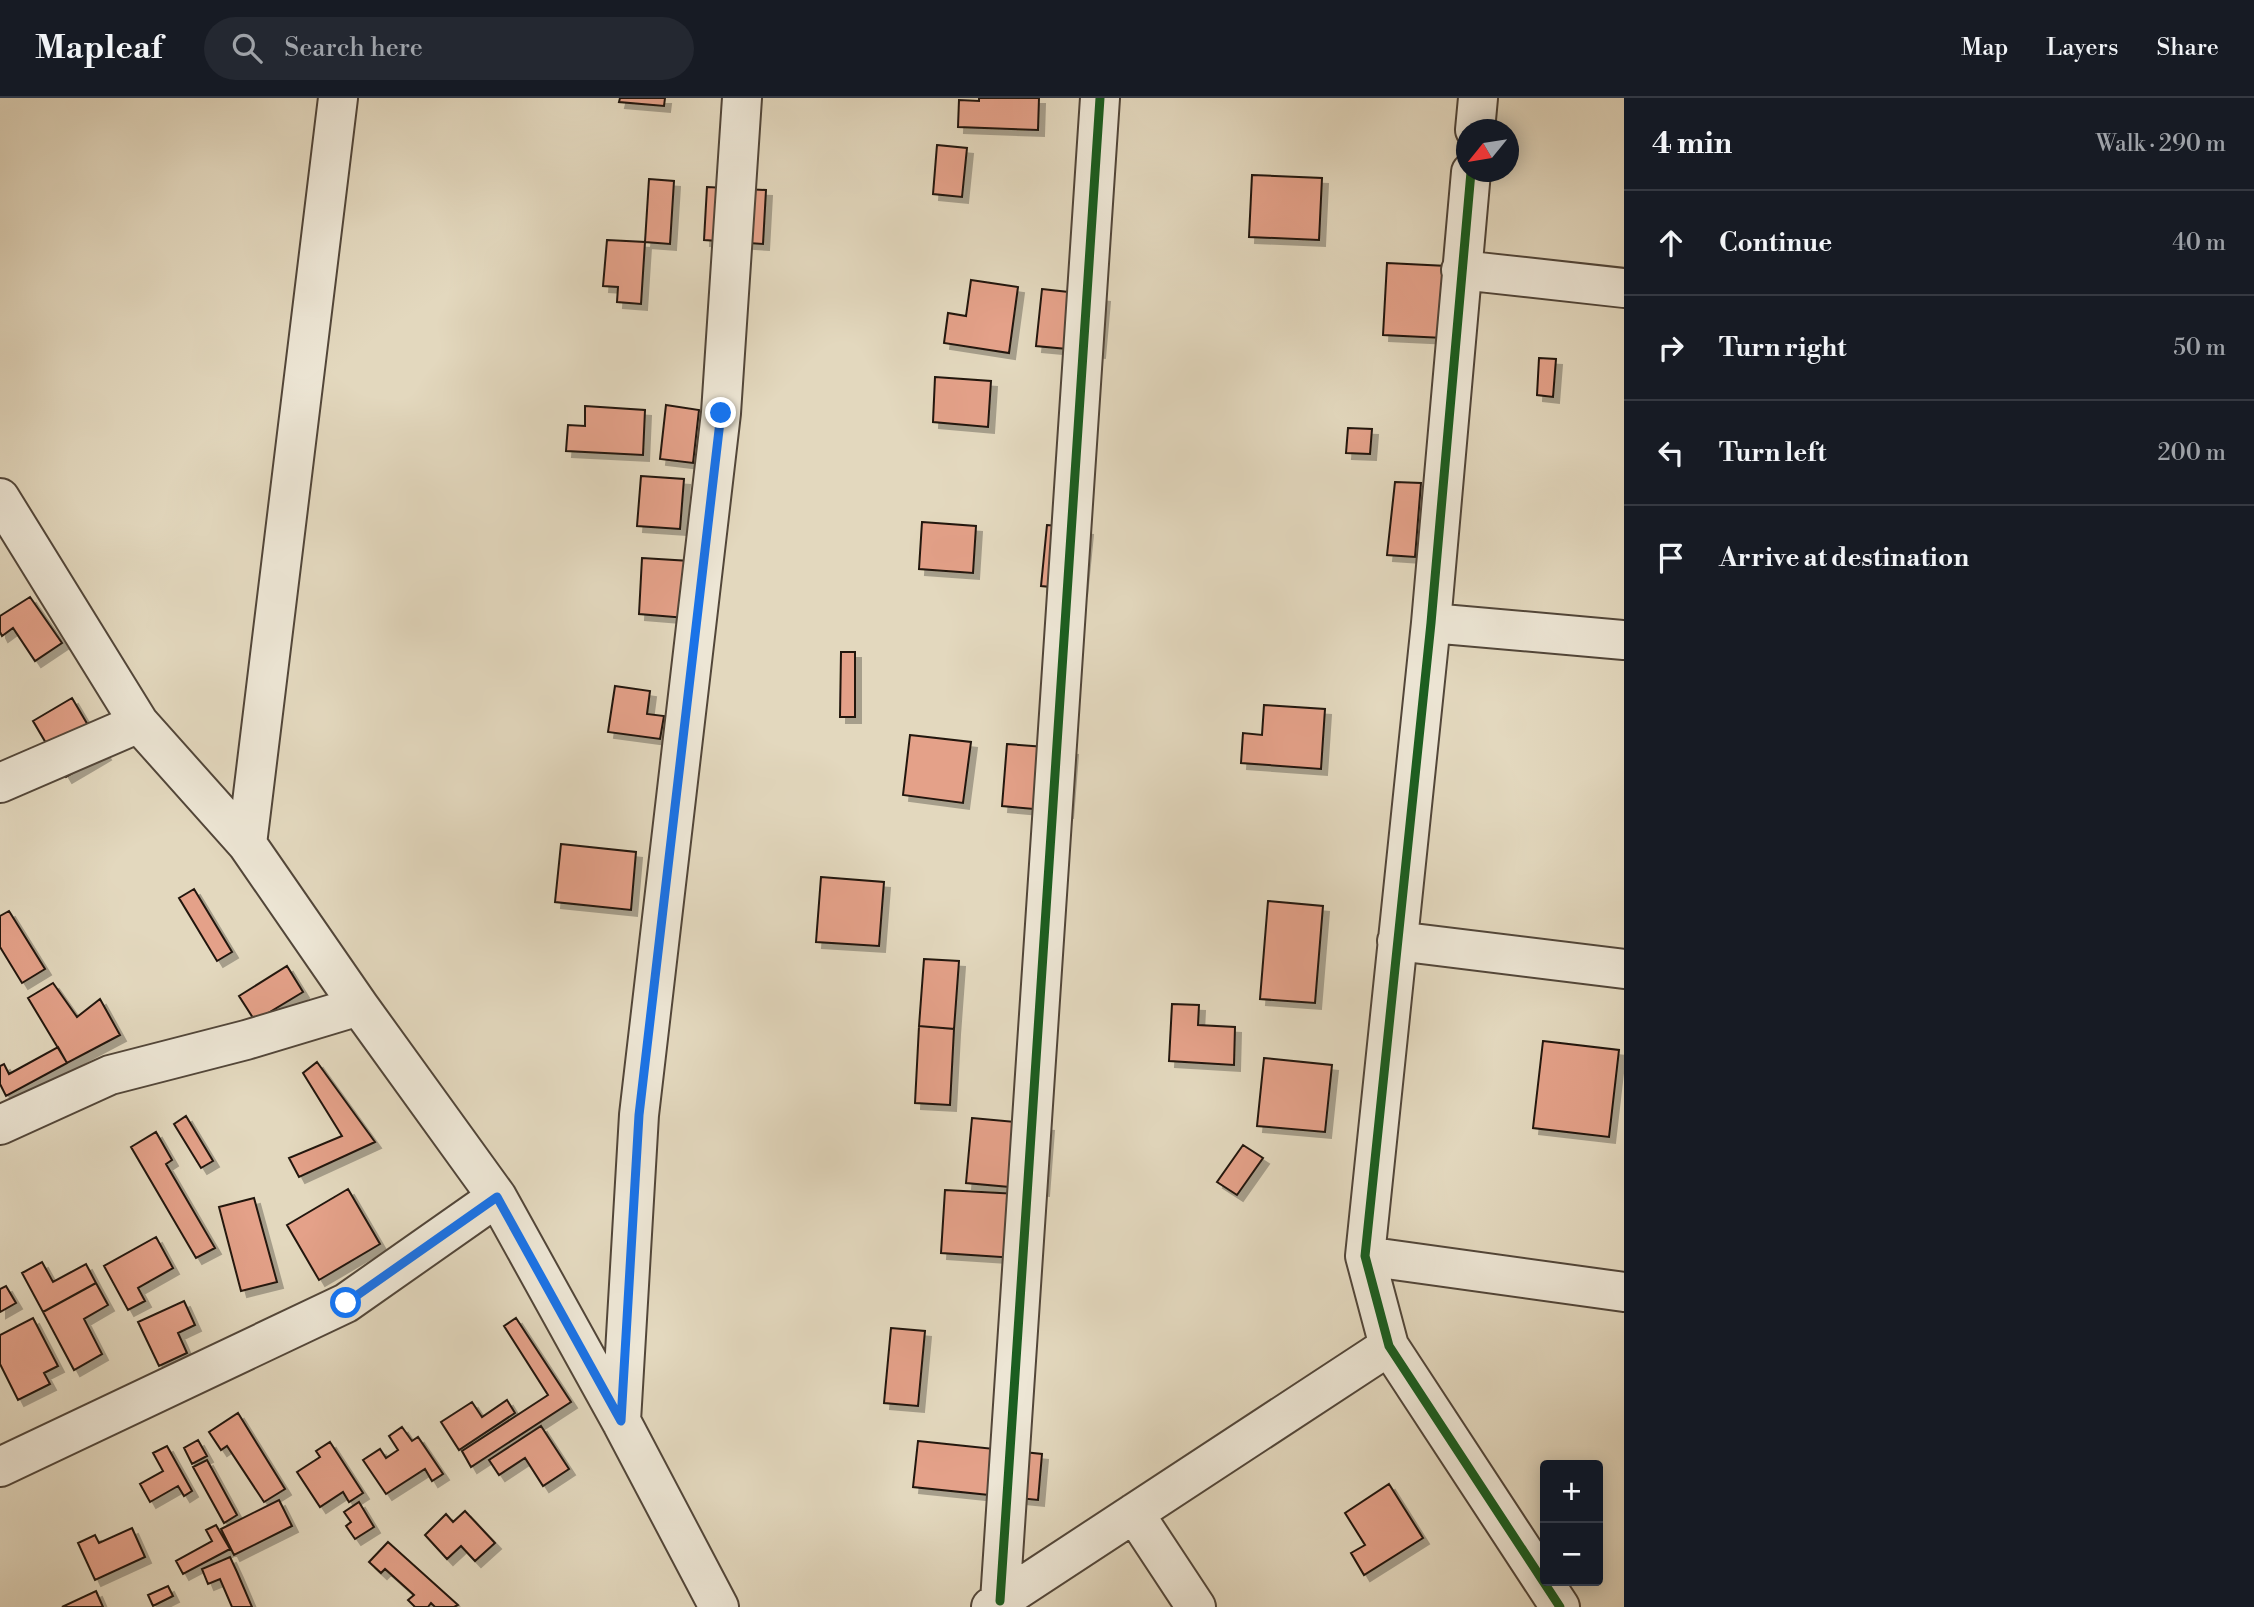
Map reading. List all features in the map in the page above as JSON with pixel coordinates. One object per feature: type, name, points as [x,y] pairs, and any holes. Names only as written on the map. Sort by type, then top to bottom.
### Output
[{"type":"street","points":[[247,844],[338,98]]},
{"type":"street","points":[[621,1421],[639,1115],[721,413],[742,98]]},
{"type":"street","points":[[995,1604],[1100,98]]},
{"type":"street","points":[[1476,119],[1478,98]]},
{"type":"street","points":[[1470,182],[1431,623],[1365,1256],[1389,1346],[1560,1607]]},
{"type":"street","points":[[1461,270],[1624,288]]},
{"type":"street","points":[[0,498],[139,723],[247,844],[359,1006],[497,1197],[621,1421],[719,1607]]},
{"type":"street","points":[[1431,623],[1624,640]]},
{"type":"street","points":[[0,783],[139,723]]},
{"type":"street","points":[[1397,941],[1624,969]]},
{"type":"street","points":[[0,1125],[110,1075],[246,1040],[359,1006]]},
{"type":"street","points":[[0,1467],[346,1303],[497,1197]]},
{"type":"street","points":[[1365,1256],[1624,1292]]},
{"type":"street","points":[[995,1604],[1389,1346]]},
{"type":"street","points":[[1134,1513],[1196,1607]]},
{"type":"building","points":[[620,98],[665,98],[664,106],[619,102]]},
{"type":"building","points":[[979,98],[1039,98],[1038,130],[958,127],[959,100],[979,101]]},
{"type":"building","points":[[937,145],[967,148],[962,197],[933,194]]},
{"type":"building","points":[[1252,175],[1322,178],[1319,240],[1249,237]]},
{"type":"building","points":[[649,179],[674,181],[670,244],[645,242]]},
{"type":"building","points":[[707,187],[766,190],[763,244],[704,240]]},
{"type":"building","points":[[607,240],[645,242],[641,304],[617,302],[618,287],[603,286]]},
{"type":"building","points":[[1387,263],[1447,266],[1444,338],[1383,335]]},
{"type":"building","points":[[971,280],[1018,287],[1009,353],[944,343],[948,313],[966,316]]},
{"type":"building","points":[[1042,289],[1104,296],[1099,352],[1036,346]]},
{"type":"building","points":[[1539,358],[1556,359],[1553,397],[1537,395]]},
{"type":"building","points":[[935,377],[991,381],[988,427],[933,422]]},
{"type":"building","points":[[666,405],[699,410],[693,463],[660,459]]},
{"type":"building","points":[[585,406],[645,410],[643,455],[566,451],[568,425],[585,426]]},
{"type":"building","points":[[1348,428],[1372,429],[1370,454],[1346,453]]},
{"type":"building","points":[[641,476],[684,479],[680,529],[637,526]]},
{"type":"building","points":[[1395,482],[1421,483],[1415,557],[1387,555]]},
{"type":"building","points":[[922,522],[976,526],[973,573],[919,569]]},
{"type":"building","points":[[1047,525],[1087,529],[1081,590],[1041,586]]},
{"type":"building","points":[[642,558],[690,561],[686,618],[639,614]]},
{"type":"building","points":[[30,597],[62,643],[35,661],[13,628],[2,636],[0,632],[0,616]]},
{"type":"building","points":[[841,652],[855,652],[855,717],[840,717]]},
{"type":"building","points":[[615,686],[650,691],[647,714],[664,716],[660,739],[608,732]]},
{"type":"building","points":[[72,698],[105,754],[66,777],[33,721]]},
{"type":"building","points":[[1264,705],[1325,709],[1321,769],[1241,763],[1243,733],[1262,735]]},
{"type":"building","points":[[910,735],[971,742],[963,803],[903,795]]},
{"type":"building","points":[[1007,744],[1072,749],[1067,812],[1002,806]]},
{"type":"building","points":[[561,844],[636,852],[631,910],[555,902]]},
{"type":"building","points":[[821,877],[884,882],[879,946],[816,942]]},
{"type":"building","points":[[194,889],[232,952],[217,961],[179,898]]},
{"type":"building","points":[[1268,901],[1323,906],[1315,1003],[1260,999]]},
{"type":"building","points":[[9,911],[45,969],[22,983],[0,947],[0,916]]},
{"type":"building","points":[[924,959],[959,961],[954,1029],[919,1026]]},
{"type":"building","points":[[287,966],[303,992],[255,1021],[239,996]]},
{"type":"building","points":[[53,983],[77,1017],[100,999],[120,1035],[67,1063],[28,998]]},
{"type":"building","points":[[1172,1004],[1199,1005],[1198,1025],[1235,1027],[1234,1065],[1169,1061]]},
{"type":"building","points":[[919,1026],[954,1029],[950,1105],[915,1103]]},
{"type":"building","points":[[1543,1041],[1619,1050],[1609,1137],[1533,1128]]},
{"type":"building","points":[[58,1047],[67,1063],[6,1096],[0,1084],[0,1066],[4,1064],[9,1074]]},
{"type":"building","points":[[1264,1058],[1332,1065],[1325,1132],[1257,1126]]},
{"type":"building","points":[[317,1062],[375,1142],[299,1177],[289,1158],[342,1136],[303,1073]]},
{"type":"building","points":[[186,1116],[213,1161],[201,1168],[174,1124]]},
{"type":"building","points":[[972,1118],[1048,1125],[1043,1190],[966,1183]]},
{"type":"building","points":[[156,1132],[172,1160],[166,1164],[215,1248],[196,1258],[131,1147]]},
{"type":"building","points":[[1243,1145],[1263,1158],[1237,1195],[1217,1182]]},
{"type":"building","points":[[348,1189],[380,1244],[319,1280],[287,1225]]},
{"type":"building","points":[[945,1190],[1020,1194],[1016,1258],[941,1253]]},
{"type":"building","points":[[254,1198],[277,1282],[241,1291],[219,1207]]},
{"type":"building","points":[[156,1237],[173,1268],[138,1288],[145,1301],[128,1310],[104,1266]]},
{"type":"building","points":[[42,1262],[53,1282],[86,1264],[96,1283],[43,1312],[22,1273]]},
{"type":"building","points":[[96,1283],[108,1305],[84,1319],[102,1354],[74,1370],[43,1312]]},
{"type":"building","points":[[6,1286],[16,1303],[0,1312],[0,1289]]},
{"type":"building","points":[[184,1301],[195,1325],[178,1333],[187,1353],[159,1366],[138,1322]]},
{"type":"building","points":[[33,1318],[58,1366],[44,1373],[50,1384],[18,1400],[0,1364],[0,1335]]},
{"type":"building","points":[[516,1318],[571,1402],[471,1467],[462,1451],[548,1395],[504,1326]]},
{"type":"building","points":[[891,1328],[925,1331],[918,1406],[884,1403]]},
{"type":"building","points":[[507,1400],[515,1413],[459,1450],[441,1422],[472,1402],[482,1417]]},
{"type":"building","points":[[238,1413],[285,1489],[264,1502],[227,1446],[221,1450],[209,1432]]},
{"type":"building","points":[[541,1426],[569,1469],[543,1486],[525,1458],[499,1475],[489,1460]]},
{"type":"building","points":[[402,1427],[412,1441],[418,1437],[443,1474],[432,1481],[425,1469],[386,1494],[363,1460],[380,1449],[386,1458],[398,1450],[389,1436]]},
{"type":"building","points":[[198,1440],[207,1456],[192,1464],[184,1448]]},
{"type":"building","points":[[918,1441],[1042,1454],[1038,1500],[913,1487]]},
{"type":"building","points":[[330,1442],[363,1493],[349,1502],[343,1492],[320,1507],[297,1472],[320,1457],[316,1451]]},
{"type":"building","points":[[167,1446],[192,1491],[184,1496],[178,1486],[150,1502],[140,1484],[163,1471],[153,1453]]},
{"type":"building","points":[[207,1460],[237,1515],[224,1523],[193,1467]]},
{"type":"building","points":[[1389,1484],[1423,1538],[1364,1575],[1351,1553],[1365,1545],[1345,1513]]},
{"type":"building","points":[[279,1500],[292,1526],[234,1555],[221,1529]]},
{"type":"building","points":[[359,1502],[374,1527],[355,1539],[346,1526],[351,1522],[344,1512]]},
{"type":"building","points":[[465,1511],[495,1543],[475,1561],[461,1546],[447,1559],[425,1535],[446,1514],[453,1522]]},
{"type":"building","points":[[216,1525],[230,1549],[183,1574],[176,1561],[212,1541],[206,1530]]},
{"type":"building","points":[[132,1528],[145,1557],[95,1580],[78,1543],[95,1535],[99,1543]]},
{"type":"building","points":[[388,1542],[458,1605],[435,1607],[431,1603],[428,1607],[415,1607],[408,1600],[414,1595],[385,1569],[381,1573],[369,1562]]},
{"type":"building","points":[[230,1557],[252,1607],[232,1607],[220,1579],[208,1584],[202,1569]]},
{"type":"building","points":[[168,1586],[173,1596],[153,1606],[148,1595]]},
{"type":"building","points":[[96,1591],[103,1607],[62,1607]]},
{"type":"cycle path","points":[[1000,1601],[1100,98]]},
{"type":"cycle path","points":[[1470,182],[1431,623],[1365,1256],[1389,1346],[1560,1607]]},
{"type":"route","points":[[346,1303],[497,1197],[621,1421],[639,1115],[721,413]]}]
